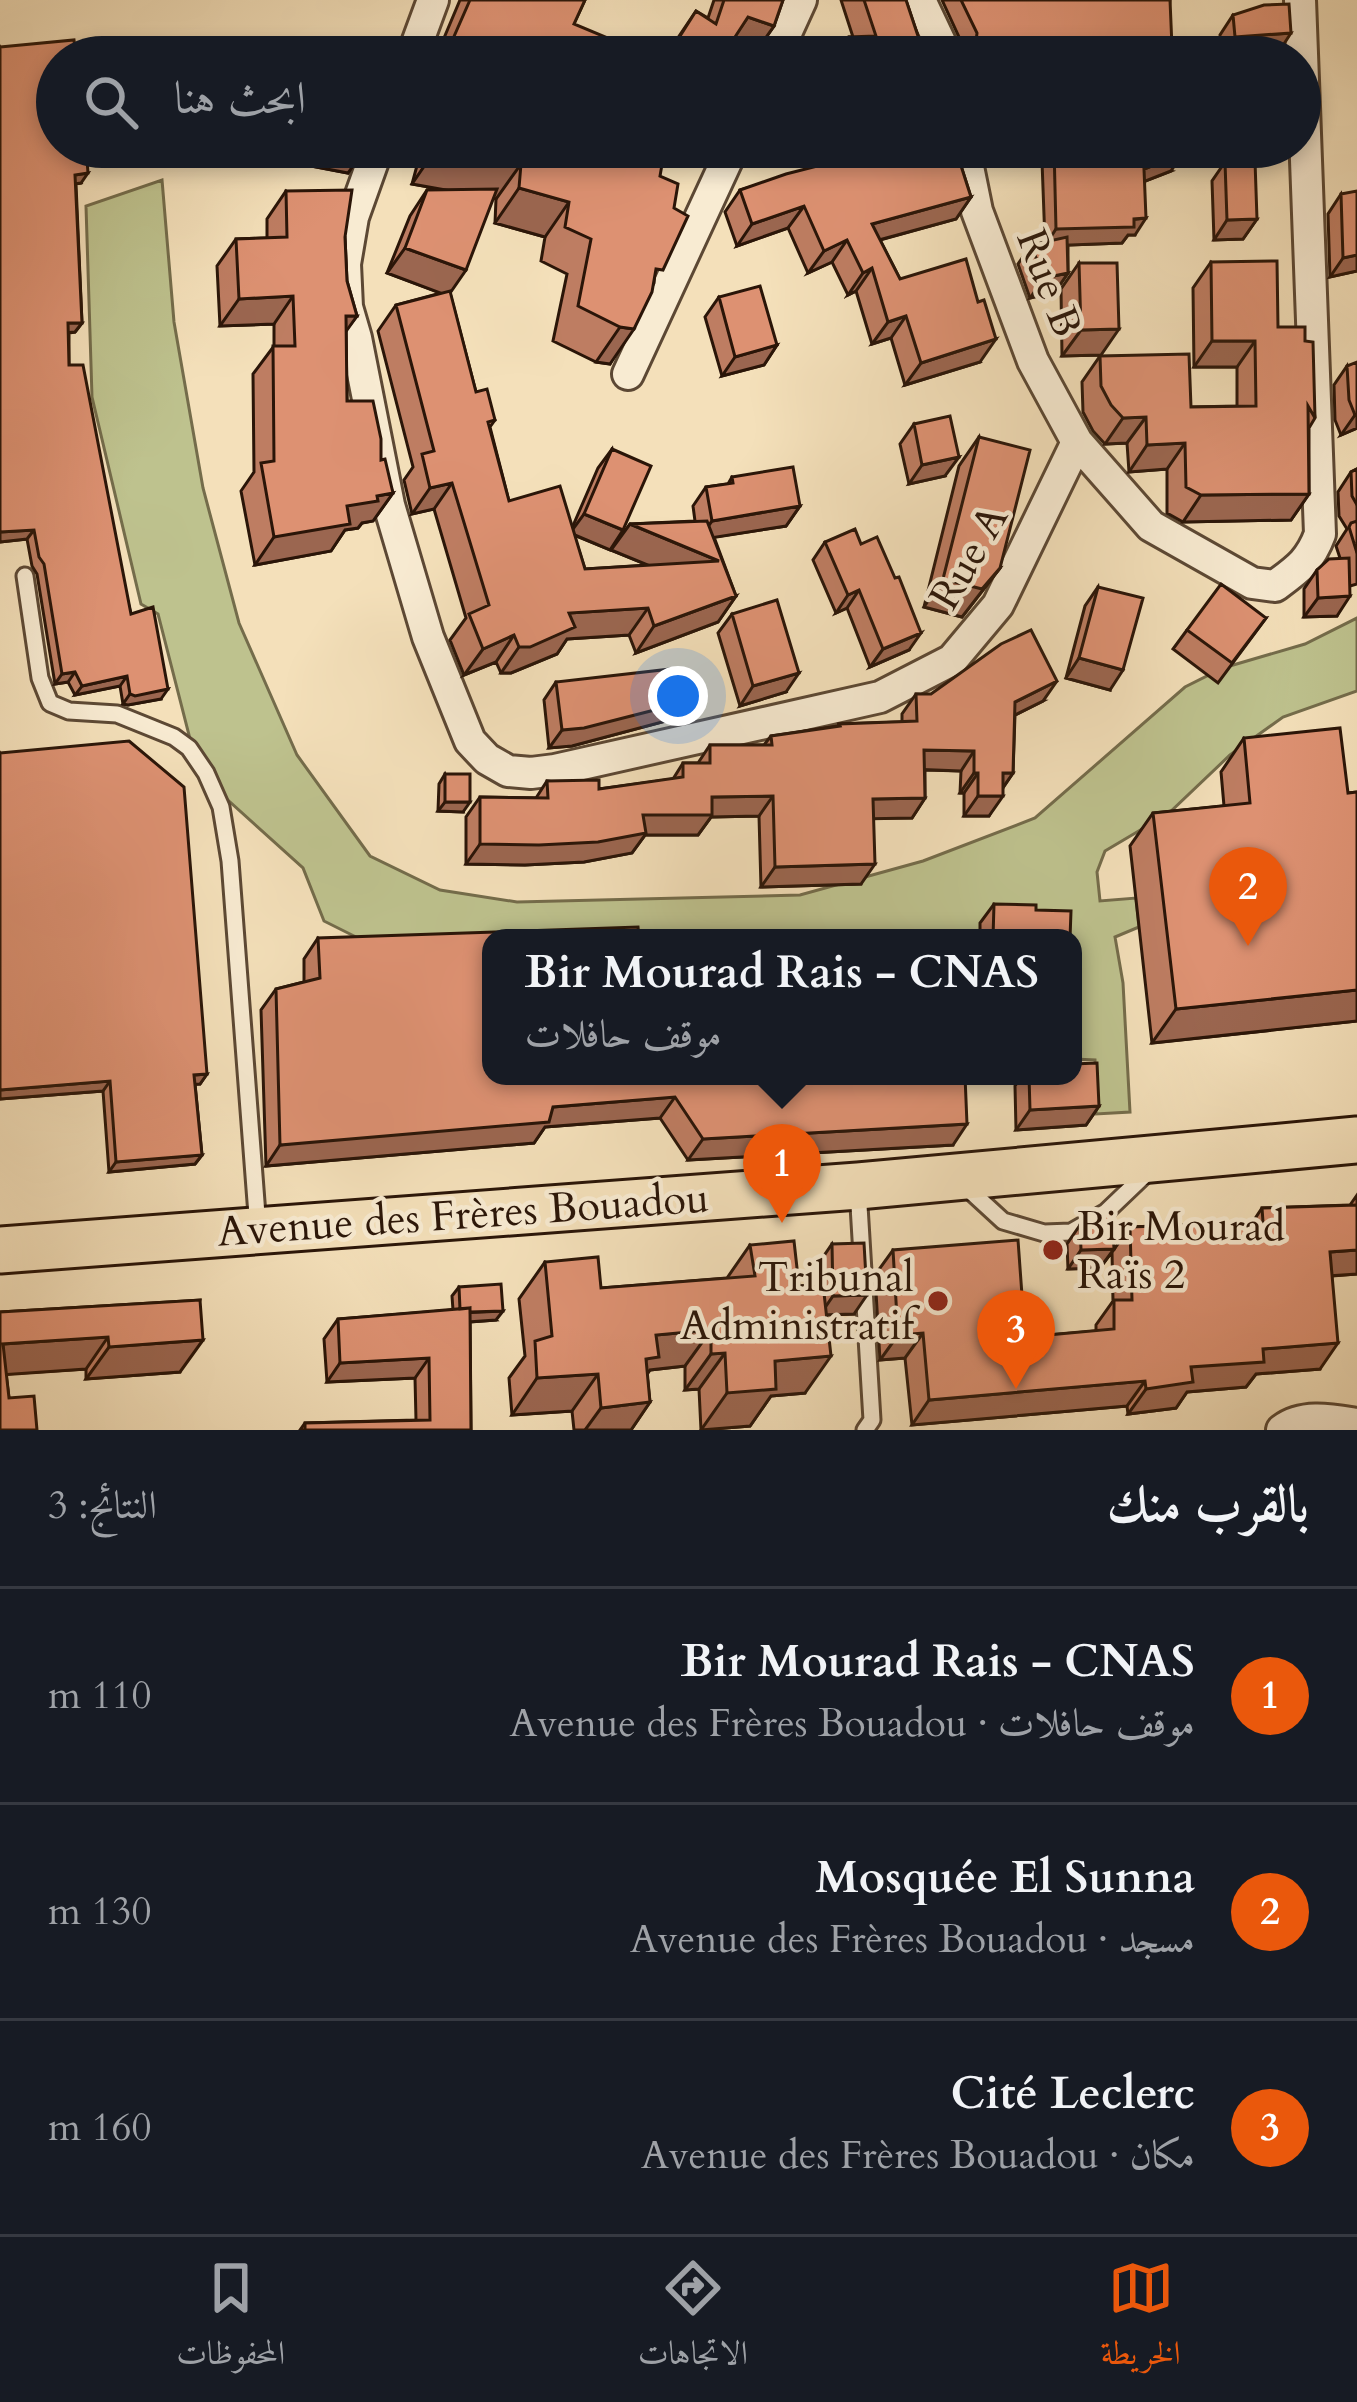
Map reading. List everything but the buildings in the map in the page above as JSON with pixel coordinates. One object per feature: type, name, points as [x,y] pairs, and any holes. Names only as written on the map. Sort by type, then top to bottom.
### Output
[{"type":"main road","name":"Avenue des Frères Bouadou","points":[[0,1250],[858,1186],[1357,1140]]},
{"type":"street","points":[[420,36],[433,0]]},
{"type":"street","points":[[785,36],[801,0]]},
{"type":"street","points":[[920,0],[936,36]]},
{"type":"street","points":[[1300,0],[1301,36]]},
{"type":"street","name":"Rue A","points":[[370,168],[353,217],[345,264],[347,307],[389,505],[428,637],[470,741],[508,771],[555,770],[880,697],[952,660],[998,604],[1077,442]]},
{"type":"street","points":[[628,374],[723,168]]},
{"type":"street","name":"Rue B","points":[[968,168],[977,211],[1026,344],[1077,442]]},
{"type":"street","points":[[1077,442],[1151,526],[1252,583],[1275,586],[1313,553],[1320,534],[1306,168]]},
{"type":"street","points":[[1282,1430],[1293,1421],[1307,1419],[1357,1424]]},
{"type":"lane","points":[[26,576],[40,678],[50,704],[69,711],[117,714],[174,737],[189,748],[206,773],[221,807],[230,861],[258,1231]]},
{"type":"lane","points":[[956,1177],[1003,1221],[1043,1233],[1071,1232],[1106,1212],[1163,1158]]},
{"type":"lane","points":[[858,1186],[872,1420],[865,1430]]},
{"type":"green space","points":[[162,180],[174,322],[203,488],[239,623],[297,755],[370,856],[440,890],[517,902],[800,895],[923,861],[1035,818],[1185,687],[1223,668],[1305,644],[1357,618],[1357,691],[1283,717],[1230,755],[1169,813],[1105,851],[1097,872],[1100,901],[1136,898],[1139,927],[1115,937],[1123,983],[1130,1112],[1096,1114],[1095,1060],[1082,1059],[1082,929],[482,929],[482,940],[392,955],[324,921],[303,868],[199,774],[158,614],[141,604],[92,397],[86,206]]},
{"type":"place","name":"Mosquée El Sunna","points":[[1248,946]]},
{"type":"place","name":"Bir Mourad Rais - CNAS","points":[[782,1223]]},
{"type":"place","name":"Bir Mourad Raïs 2","points":[[1053,1250]]},
{"type":"place","name":"Tribunal Administratif","points":[[938,1301]]},
{"type":"place","name":"Cité Leclerc","points":[[1016,1389]]}]
